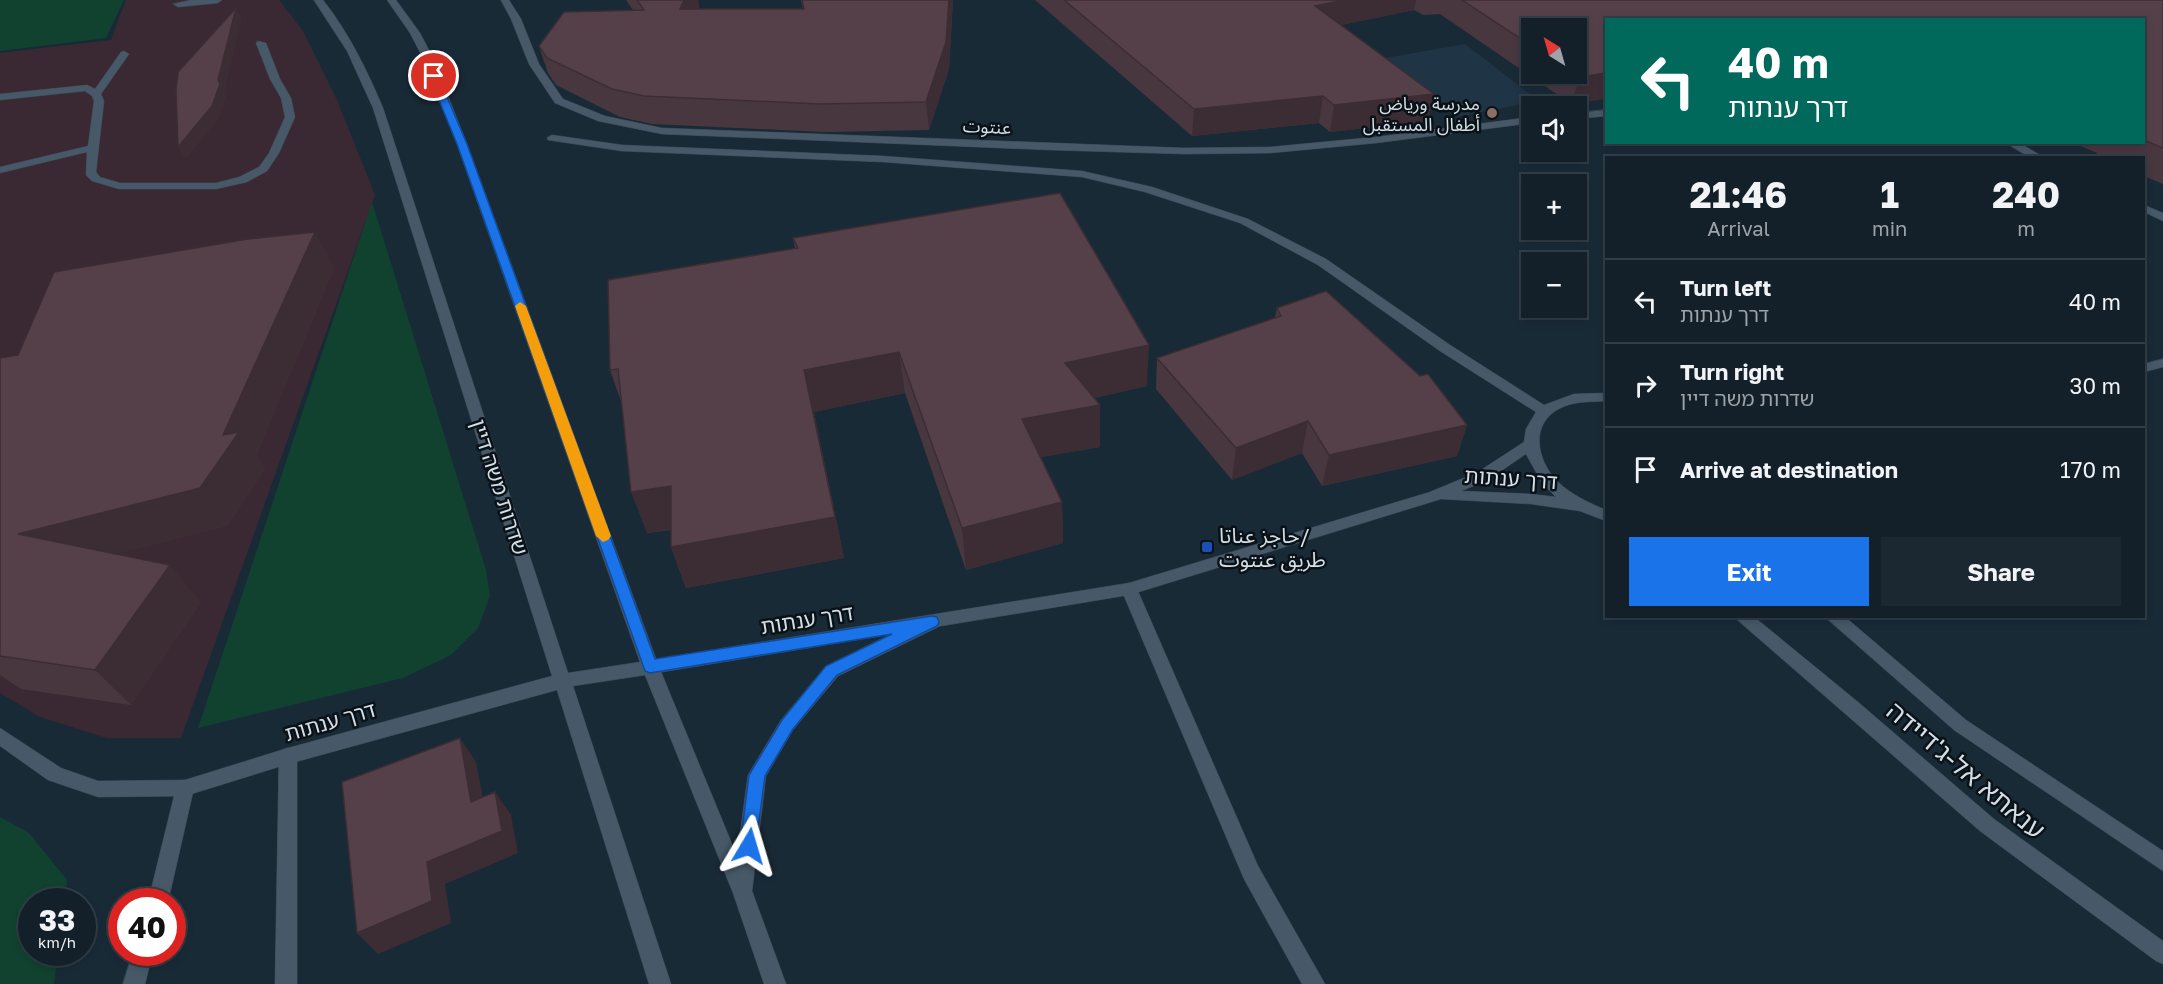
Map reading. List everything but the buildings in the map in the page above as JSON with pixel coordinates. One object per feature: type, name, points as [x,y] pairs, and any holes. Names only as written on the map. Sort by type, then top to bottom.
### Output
[{"type":"street","points":[[178,4],[218,0]]},
{"type":"street","name":"שדרות משה דיין","points":[[318,0],[333,18],[351,48],[378,108],[660,984]]},
{"type":"street","points":[[391,0],[415,33],[462,144],[650,667],[743,893],[775,984]]},
{"type":"street","name":"عنتوت","points":[[505,0],[516,19],[534,64],[559,101],[602,119],[662,131],[1184,151],[1270,150],[1376,140],[1521,121]]},
{"type":"street","points":[[0,96],[87,88],[96,93],[99,101],[90,173],[96,179],[119,186],[216,186],[243,180],[263,169],[274,153],[290,117],[286,98],[275,79],[261,43]]},
{"type":"street","points":[[96,93],[124,54]]},
{"type":"street","points":[[1587,115],[1605,113]]},
{"type":"street","points":[[552,138],[622,148],[883,159],[1082,174],[1149,189],[1244,221],[1322,262],[1445,348],[1544,411]]},
{"type":"street","points":[[2013,144],[2036,156]]},
{"type":"street","points":[[0,170],[92,148]]},
{"type":"street","points":[[2145,209],[2163,218]]},
{"type":"street","points":[[2145,368],[2163,363]]},
{"type":"street","points":[[1605,397],[1589,396],[1564,401],[1544,411],[1533,427],[1530,445],[1537,466],[1554,488],[1582,507],[1605,516]]},
{"type":"street","name":"דרך ענתות","points":[[0,736],[55,774],[98,789],[185,788],[288,756],[562,681],[1129,589],[1435,496],[1483,476],[1530,445]]},
{"type":"street","name":"דרך ענתות","points":[[1435,496],[1531,499],[1582,507]]},
{"type":"street","points":[[1129,589],[1251,872],[1314,984]]},
{"type":"street","name":"ענאתא אל-ג'דיידה","points":[[1743,618],[1852,707],[1987,825],[2163,954]]},
{"type":"street","name":"ענאתא אל-ג'דיידה","points":[[1834,618],[1960,725],[2163,862]]},
{"type":"street","points":[[743,893],[757,775],[787,724],[832,671],[932,622]]},
{"type":"street","points":[[286,984],[288,756]]},
{"type":"street","points":[[161,888],[185,788]]},
{"type":"street","points":[[134,984],[139,966]]},
{"type":"shaded area","points":[[126,0],[279,0],[303,31],[337,100],[375,195],[181,738],[107,738],[40,717],[0,693],[0,53],[111,40]]},
{"type":"shaded area","points":[[1465,44],[1533,96],[1521,96],[1521,104],[1455,117],[1380,59]]},
{"type":"green space","points":[[0,0],[124,0],[106,38],[0,51]]},
{"type":"green space","points":[[372,202],[486,570],[490,596],[478,628],[451,655],[403,678],[198,728]]},
{"type":"green space","points":[[0,817],[29,833],[67,880],[66,888],[18,888],[18,966],[56,966],[54,984],[0,984]]},
{"type":"slow traffic","points":[[520,306],[603,536]]},
{"type":"place","name":"مدرسة ورياض أطفال المستقبل","points":[[1492,113]]},
{"type":"place","name":"حاجز عناتا/ طريق عنتوت","points":[[1207,547]]},
{"type":"route","points":[[434,76],[462,144],[650,667],[932,622],[832,671],[787,724],[757,775],[749,846]]}]
